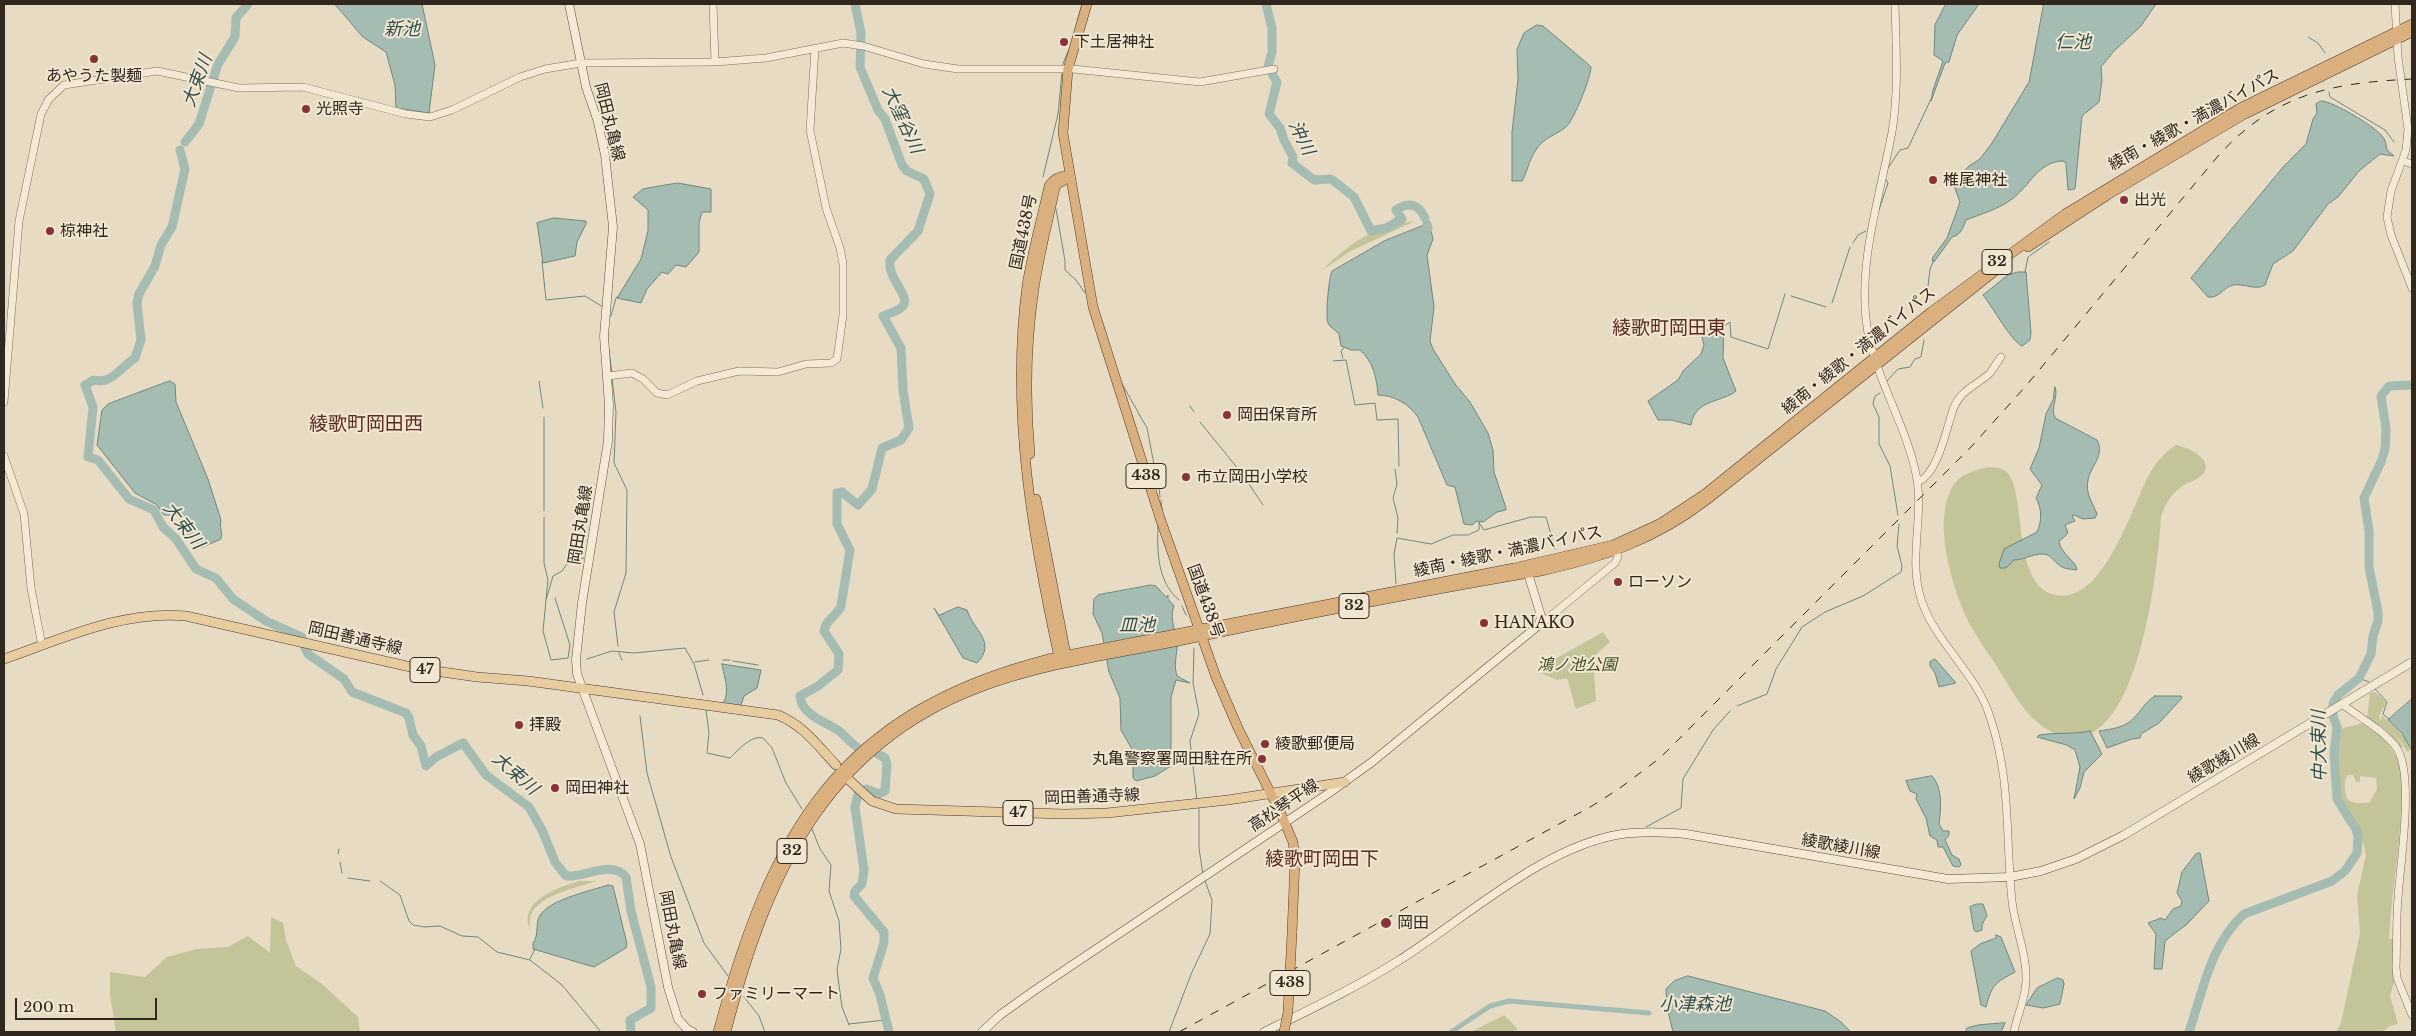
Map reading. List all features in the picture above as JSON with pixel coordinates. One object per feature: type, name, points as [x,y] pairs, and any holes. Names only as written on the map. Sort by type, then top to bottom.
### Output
[{"type":"highway","name":"国道438号","points":[[1087,4],[1064,69],[1063,133],[1069,176],[1098,326],[1160,518],[1230,712],[1270,794],[1286,822],[1295,852],[1288,1012],[1284,1032]]},
{"type":"highway","name":"綾南・綾歌・満濃バイパス","points":[[2397,36],[2412,24]]},
{"type":"highway","name":"綾南・綾歌・満濃バイパス","points":[[1527,569],[1570,564],[1616,551],[1664,529],[1701,505],[2015,248],[2112,183],[2240,108],[2397,36],[2412,32]]},
{"type":"highway","name":"国道438号","points":[[1063,660],[1026,476],[1022,418],[1022,362],[1028,286],[1049,186],[1058,177],[1069,176]]},
{"type":"highway","name":"綾南・綾歌・満濃バイパス","points":[[718,1032],[740,958],[764,890],[800,823],[839,774],[873,741],[922,707],[979,680],[1063,660],[1527,569],[1613,546],[1661,523],[1705,494],[1876,361]]},
{"type":"highway","name":"綾南・綾歌・満濃バイパス","points":[[726,1032],[760,922],[782,869],[806,827],[843,778],[877,746],[940,704],[988,685],[1063,660]]},
{"type":"main road","name":"岡田丸亀線","points":[[569,4],[581,63],[598,122],[613,220],[604,336],[611,375],[608,441],[576,659],[580,688],[640,844],[668,987],[678,1019],[687,1029],[693,1032]]},
{"type":"main road","points":[[1527,569],[1541,616],[1541,624]]},
{"type":"main road","name":"岡田善通寺線","points":[[4,659],[118,622],[151,616],[175,615],[207,619],[415,668],[778,715],[791,721],[803,730],[836,765]]},
{"type":"main road","name":"高松琴平線","points":[[982,1032],[1000,1015],[1035,990],[1345,782],[1541,624]]},
{"type":"main road","name":"綾歌綾川線","points":[[1264,1032],[1346,991],[1398,961],[1546,862],[1582,845],[1619,834],[1669,832],[1700,835],[1948,879],[2010,877],[2060,865],[2101,848],[2412,662]]},
{"type":"main road","name":"岡田善通寺線","points":[[849,780],[872,801],[896,809],[1064,814],[1107,813],[1198,804],[1345,782]]},
{"type":"street","points":[[712,4],[715,62]]},
{"type":"street","points":[[1895,4],[1895,109],[1892,133],[1871,227],[1866,296],[1869,335],[1876,361],[1911,455],[1918,482],[1920,506],[1915,571],[1918,591],[1927,615],[1976,687],[1988,711],[2005,779],[2010,877],[2015,924],[2026,978],[2014,1032]]},
{"type":"street","points":[[2395,4],[2397,36],[2408,120],[2408,140],[2403,160],[2391,191],[2387,217],[2391,236],[2412,288]]},
{"type":"street","points":[[4,402],[19,221],[38,125],[44,106],[55,92],[64,85],[156,71],[239,88],[303,87],[416,117],[430,117],[452,110],[520,77],[552,67],[581,63],[715,62],[766,58],[837,43],[861,45],[941,67],[1006,71],[1064,69],[1200,82],[1271,70]]},
{"type":"street","points":[[611,375],[634,374],[657,393],[666,394],[700,380],[739,371],[778,372],[806,364],[832,363],[837,359],[843,314],[843,264],[840,248],[826,208],[810,130],[815,48]]},
{"type":"street","points":[[2403,160],[2412,164]]},
{"type":"street","points":[[1918,482],[1926,479],[1936,459],[1955,405],[1963,392],[1990,373],[2001,357]]},
{"type":"street","points":[[4,456],[24,514],[31,588],[42,646]]},
{"type":"street","points":[[1541,624],[1615,563],[1618,557],[1616,551]]},
{"type":"street","points":[[2336,707],[2391,742],[2400,754],[2403,763],[2404,838],[2398,900],[2396,967],[2397,978],[2412,1015]]},
{"type":"green space","points":[[1415,221],[1351,251],[1322,270],[1364,237],[1386,227]]},
{"type":"green space","points":[[2176,445],[2193,451],[2203,459],[2206,469],[2200,477],[2181,487],[2173,494],[2167,502],[2161,517],[2155,577],[2148,617],[2138,658],[2123,695],[2105,723],[2081,737],[2052,732],[2043,727],[2021,705],[1966,616],[1952,578],[1947,557],[1944,516],[1948,498],[1955,483],[1966,474],[1988,467],[2001,469],[2008,473],[2015,489],[2023,543],[2033,577],[2042,589],[2056,595],[2073,594],[2089,584],[2102,569],[2115,549],[2150,473],[2162,457]]},
{"type":"green space","name":"鴻ノ池公園","points":[[1603,632],[1610,642],[1593,657],[1596,701],[1576,709],[1567,678],[1557,680],[1541,673],[1546,664]]},
{"type":"green space","points":[[2375,692],[2386,702],[2379,717],[2381,721],[2382,715],[2402,734],[2410,751],[2408,752],[2403,746],[2400,748],[2367,718],[2370,693]]},
{"type":"green space","points":[[2363,723],[2383,739],[2393,751],[2397,758],[2401,775],[2401,816],[2389,939],[2393,939],[2395,979],[2390,996],[2398,1024],[2390,1026],[2382,1032],[2336,1032],[2341,1023],[2360,933],[2357,895],[2366,855],[2362,840],[2346,823],[2338,807],[2339,767],[2337,752],[2340,729]],"holes":[[[2348,775],[2353,775],[2356,782],[2360,782],[2360,776],[2376,778],[2377,789],[2370,802],[2354,803],[2346,796],[2345,780]]]},
{"type":"green space","points":[[579,881],[596,881],[561,892],[543,901],[531,915],[530,929],[528,919],[535,903],[552,891]]},
{"type":"green space","points":[[271,917],[283,923],[286,940],[296,966],[322,984],[358,1017],[360,1032],[116,1032],[110,995],[110,972],[145,977],[167,957],[197,949],[228,947],[248,936],[270,953]]},
{"type":"green space","points":[[1504,1015],[1517,1028],[1516,1032],[1471,1032]]},
{"type":"water","name":"新池","points":[[335,4],[422,4],[435,65],[429,113],[396,108],[395,85],[386,52],[363,37]]},
{"type":"water","points":[[1946,4],[1979,4],[1957,35],[1949,62],[1945,63],[1931,101],[1943,61],[1934,55],[1935,25]]},
{"type":"water","name":"仁池","points":[[2044,4],[2156,4],[2141,26],[2114,51],[2101,67],[2102,80],[2099,102],[2082,116],[2075,189],[2068,190],[2066,164],[2064,161],[2047,165],[2007,203],[1966,220],[1958,235],[1952,237],[1934,262],[1932,261],[1933,257],[1947,238],[1960,202],[1954,186],[1955,181],[1969,166],[1980,159],[1992,143],[2029,82]]},
{"type":"water","points":[[1537,25],[1543,26],[1591,67],[1581,98],[1569,123],[1539,146],[1531,158],[1522,181],[1512,181],[1512,132],[1518,79],[1517,49],[1524,33]]},
{"type":"water","points":[[2321,101],[2343,109],[2371,126],[2383,138],[2387,150],[2394,156],[2380,154],[2359,171],[2338,197],[2328,204],[2293,251],[2273,264],[2265,285],[2254,287],[2233,285],[2218,295],[2208,297],[2191,278],[2284,166],[2306,144],[2313,119],[2317,113],[2316,104]]},
{"type":"water","points":[[678,183],[711,189],[711,212],[702,212],[699,223],[699,252],[686,267],[676,265],[668,274],[662,272],[647,289],[641,303],[617,298],[641,259],[648,231],[648,210],[633,197],[643,189]]},
{"type":"water","points":[[554,218],[586,221],[586,224],[577,242],[575,256],[543,263],[537,223]]},
{"type":"water","points":[[1425,225],[1427,231],[1431,231],[1433,239],[1427,255],[1434,307],[1430,341],[1455,384],[1470,402],[1488,433],[1493,450],[1494,472],[1506,508],[1506,510],[1497,512],[1483,522],[1477,521],[1472,525],[1464,524],[1455,487],[1447,485],[1418,417],[1401,401],[1384,395],[1378,395],[1377,383],[1368,359],[1360,350],[1351,350],[1341,346],[1339,334],[1330,326],[1327,319],[1332,271],[1384,241]]},
{"type":"water","points":[[2026,272],[2031,333],[2030,340],[2022,346],[2008,331],[1983,295],[2008,275]]},
{"type":"water","points":[[1724,326],[1723,358],[1736,391],[1703,406],[1693,417],[1691,425],[1671,420],[1658,420],[1648,401],[1678,380],[1684,370],[1701,354],[1704,345],[1702,338],[1704,331]]},
{"type":"water","points":[[170,381],[175,384],[176,402],[208,479],[221,520],[221,539],[201,548],[180,524],[180,515],[164,515],[157,505],[135,493],[97,445],[102,410],[108,404]]},
{"type":"water","points":[[2055,387],[2056,394],[2053,410],[2055,418],[2097,440],[2099,446],[2098,456],[2087,485],[2088,494],[2097,514],[2095,518],[2083,519],[2074,515],[2072,516],[2075,521],[2065,525],[2068,533],[2059,542],[2063,551],[2075,564],[2077,570],[2063,568],[2048,555],[2044,554],[2014,560],[2006,568],[2000,568],[1999,564],[2004,549],[2037,532],[2039,528],[2040,511],[2036,498],[2042,485],[2030,469],[2039,448],[2046,414],[2053,400]]},
{"type":"water","name":"皿池","points":[[1151,585],[1156,586],[1166,597],[1168,595],[1168,599],[1174,606],[1172,617],[1177,644],[1176,672],[1177,676],[1190,683],[1176,680],[1171,697],[1171,766],[1155,776],[1136,781],[1133,778],[1133,751],[1121,730],[1120,698],[1109,672],[1102,633],[1093,614],[1094,599],[1098,595]]},
{"type":"water","points":[[958,607],[967,610],[982,636],[985,649],[983,656],[977,663],[963,658],[934,608],[939,615]]},
{"type":"water","points":[[1935,659],[1956,683],[1939,687],[1935,673],[1930,666],[1930,662]]},
{"type":"water","points":[[722,664],[761,670],[757,688],[744,696],[740,708],[722,705],[725,700],[726,690]]},
{"type":"water","points":[[2155,696],[2181,696],[2182,698],[2159,723],[2141,734],[2140,738],[2107,748],[2099,731],[2117,728],[2126,724]]},
{"type":"water","points":[[2412,699],[2412,751],[2402,733],[2388,720]]},
{"type":"water","points":[[2090,731],[2102,754],[2084,772],[2080,788],[2074,799],[2080,767],[2075,750],[2067,745],[2037,737],[2046,734]]},
{"type":"water","points":[[1932,776],[1940,793],[1939,824],[1943,831],[1949,831],[1949,835],[1945,840],[1952,855],[1959,859],[1961,865],[1959,867],[1953,866],[1943,847],[1938,847],[1937,840],[1930,836],[1926,818],[1916,799],[1917,794],[1910,791],[1906,781]]},
{"type":"water","points":[[2197,853],[2200,853],[2209,901],[2187,924],[2165,941],[2162,969],[2154,969],[2156,934],[2148,923],[2161,918],[2165,920],[2173,909],[2181,906],[2182,901],[2177,893],[2182,872]]},
{"type":"water","points":[[608,885],[613,886],[627,944],[626,948],[594,967],[533,949],[539,917],[546,909],[572,896]]},
{"type":"water","points":[[1983,904],[1987,915],[1982,925],[1982,930],[1976,932],[1970,907]]},
{"type":"water","points":[[1996,935],[2001,937],[2015,972],[1995,985],[1990,993],[1986,1007],[1981,1005],[1971,951],[1980,944],[1996,938]]},
{"type":"water","name":"小津森池","points":[[1688,976],[1825,1011],[1851,1032],[1673,1032],[1667,1007],[1666,989],[1674,981]]},
{"type":"water","points":[[2058,978],[2063,980],[2064,984],[2060,1004],[2043,1008],[2026,1005],[2037,988]]},
{"type":"water","points":[[2005,1023],[2001,1032],[1965,1032],[1967,1028],[1978,1025]]},
{"type":"waterway","name":"大束川","points":[[185,142],[199,124],[218,64],[235,37],[236,18],[248,4]]},
{"type":"waterway","name":"大窪谷川","points":[[855,4],[861,33],[860,67],[878,110],[885,119],[902,165],[907,171],[924,179],[930,194],[918,231],[890,260],[892,274],[905,303],[898,310],[883,316],[901,348],[903,390],[909,428],[901,440],[882,448],[872,489],[858,505],[842,492],[837,493],[837,524],[850,550],[841,606],[827,623],[824,631],[839,654],[838,670],[818,686],[800,696],[801,703],[809,713],[839,731],[857,747]]},
{"type":"waterway","points":[[1077,21],[1082,4]]},
{"type":"waterway","name":"沖川","points":[[1266,4],[1272,28],[1272,52],[1268,67],[1277,82],[1269,114],[1280,128],[1293,157],[1292,163],[1314,180],[1330,179],[1334,181],[1354,197],[1371,231],[1386,228],[1402,219],[1396,210],[1409,205],[1419,209],[1425,218]]},
{"type":"waterway","points":[[2308,37],[2318,43],[2325,53]]},
{"type":"waterway","points":[[1062,66],[1069,49]]},
{"type":"waterway","points":[[1043,177],[1058,114],[1062,72]]},
{"type":"waterway","points":[[2329,92],[2330,97],[2385,130],[2394,142]]},
{"type":"waterway","points":[[1888,168],[1900,150],[1908,148],[1931,99]]},
{"type":"waterway","name":"大束川","points":[[180,150],[185,169],[172,227],[161,245],[155,266],[139,294],[137,303],[141,340],[135,358],[111,378],[100,381],[94,380],[85,385],[93,407],[88,457],[98,460],[129,499],[154,510],[163,527],[176,539],[196,569],[216,578],[233,599],[266,621],[302,637]]},
{"type":"waterway","points":[[1877,216],[1888,183],[1885,178]]},
{"type":"waterway","points":[[1056,209],[1065,270],[1076,280],[1085,293]]},
{"type":"waterway","name":"沖川","points":[[1419,239],[1428,228],[1427,224]]},
{"type":"waterway","points":[[1853,243],[1858,235],[1866,231]]},
{"type":"waterway","points":[[2025,272],[2028,257],[2049,242]]},
{"type":"waterway","points":[[1832,303],[1850,247]]},
{"type":"waterway","points":[[1926,303],[1930,269],[1934,260]]},
{"type":"waterway","points":[[542,261],[546,300],[585,296],[603,307]]},
{"type":"waterway","points":[[1723,327],[1730,322],[1731,337],[1768,349],[1785,294]]},
{"type":"waterway","points":[[609,318],[616,298],[619,295]]},
{"type":"waterway","points":[[1791,296],[1826,307]]},
{"type":"waterway","points":[[1887,381],[1898,369],[1910,367],[1915,359],[1921,357],[1924,340]]},
{"type":"waterway","points":[[1343,358],[1341,351],[1344,348]]},
{"type":"waterway","points":[[609,350],[612,374]]},
{"type":"waterway","points":[[1333,361],[1346,360],[1355,405],[1375,403],[1377,420],[1398,419],[1399,466]]},
{"type":"waterway","points":[[612,378],[616,412],[614,463],[627,490],[626,573],[614,612],[618,646]]},
{"type":"waterway","points":[[539,381],[543,408]]},
{"type":"waterway","points":[[1121,382],[1147,428],[1157,480]]},
{"type":"waterway","name":"中大束川","points":[[2189,1032],[2215,954],[2232,926],[2244,914],[2332,881],[2345,871],[2357,853],[2358,837],[2356,829],[2337,799],[2334,753],[2337,727],[2333,716],[2333,704],[2338,695],[2359,678],[2371,654],[2373,636],[2378,621],[2369,567],[2369,531],[2364,498],[2385,449],[2386,429],[2381,396],[2389,386],[2412,385]]},
{"type":"waterway","points":[[1880,393],[1875,396],[1873,404],[1879,417],[1879,444],[1890,466],[1898,515]]},
{"type":"waterway","points":[[1190,406],[1194,412]]},
{"type":"waterway","points":[[544,417],[544,511]]},
{"type":"waterway","points":[[1200,422],[1243,475],[1263,505]]},
{"type":"waterway","points":[[1395,469],[1397,484],[1393,498],[1398,518],[1397,533]]},
{"type":"waterway","points":[[1159,487],[1160,497]]},
{"type":"waterway","points":[[1161,500],[1162,510]]},
{"type":"waterway","points":[[544,517],[544,563],[548,580],[546,599]]},
{"type":"waterway","points":[[1481,521],[1479,523],[1484,530],[1531,517],[1546,517],[1555,549]]},
{"type":"waterway","points":[[1396,584],[1394,554],[1397,538],[1431,544],[1453,535],[1468,535],[1479,530],[1479,523]]},
{"type":"waterway","points":[[1737,706],[1767,694],[1776,669],[1802,627],[1825,612],[1863,596],[1901,572],[1902,566],[1897,546],[1899,524]]},
{"type":"waterway","points":[[1158,525],[1158,555],[1162,575],[1172,593],[1179,600]]},
{"type":"waterway","points":[[555,598],[570,645],[568,658],[551,660],[543,631],[546,600],[553,576],[562,571],[570,560],[584,558]]},
{"type":"waterway","points":[[1182,606],[1186,615]]},
{"type":"waterway","name":"大束川","points":[[305,648],[308,654],[344,679],[352,692],[406,713],[413,735],[421,746],[426,766],[436,757],[463,743],[486,775],[529,807],[542,830],[555,862],[566,876],[606,869],[620,872],[626,877],[631,911],[651,987],[651,1008],[630,1020],[631,1032]]},
{"type":"waterway","points":[[587,659],[612,651],[634,653],[685,648],[694,664],[703,695]]},
{"type":"waterway","points":[[1194,648],[1193,683],[1199,714],[1190,741],[1197,800]]},
{"type":"waterway","points":[[619,653],[622,660]]},
{"type":"waterway","points":[[695,662],[709,660]]},
{"type":"waterway","points":[[723,660],[730,660]]},
{"type":"waterway","points":[[733,661],[758,665]]},
{"type":"waterway","points":[[2359,678],[2369,682]]},
{"type":"waterway","points":[[2375,689],[2387,702],[2383,714],[2390,720]]},
{"type":"waterway","points":[[706,710],[709,733],[707,753],[730,758],[749,741],[763,738],[772,748],[786,783],[802,809]]},
{"type":"waterway","points":[[1646,827],[1681,808],[1683,779],[1713,730],[1730,711]]},
{"type":"waterway","points":[[640,716],[647,773],[671,857],[704,943],[728,976]]},
{"type":"waterway","name":"大窪谷川","points":[[866,789],[879,794],[885,791],[887,764],[885,758],[878,754]]},
{"type":"waterway","name":"大窪谷川","points":[[858,794],[855,807],[864,870],[862,884],[855,891],[854,896],[884,932],[884,943],[873,978],[880,995],[889,1032]]},
{"type":"waterway","points":[[1199,807],[1199,848],[1203,875]]},
{"type":"waterway","points":[[812,829],[820,849],[831,865],[829,891],[839,921],[841,949],[837,970],[842,1007],[849,1025]]},
{"type":"waterway","points":[[338,854],[339,849]]},
{"type":"waterway","points":[[340,862],[342,873]]},
{"type":"waterway","points":[[348,878],[370,881]]},
{"type":"waterway","points":[[380,881],[400,895],[409,921],[413,925],[424,927],[440,926],[462,936],[478,937],[497,952],[530,960],[562,985],[601,1032]]},
{"type":"waterway","points":[[1169,1032],[1192,972],[1210,934],[1212,900],[1205,881]]},
{"type":"waterway","points":[[530,959],[535,949]]},
{"type":"waterway","points":[[744,997],[759,1016],[765,1032]]},
{"type":"waterway","points":[[1451,1032],[1490,1006],[1509,1001],[1649,1013]]},
{"type":"waterway","points":[[849,1024],[885,1020]]},
{"type":"railway","points":[[1179,1032],[1592,806],[1660,758],[1971,447],[2025,387],[2218,156],[2239,135],[2261,118],[2283,105],[2306,95],[2356,84],[2412,79]]},
{"type":"place","name":"下土居神社","points":[[1064,42]]},
{"type":"place","name":"あやうた製麺","points":[[94,59]]},
{"type":"place","name":"光照寺","points":[[306,109]]},
{"type":"place","name":"椎尾神社","points":[[1933,180]]},
{"type":"place","name":"出光","points":[[2124,200]]},
{"type":"place","name":"椋神社","points":[[50,231]]},
{"type":"place","name":"岡田保育所","points":[[1227,415]]},
{"type":"place","name":"市立岡田小学校","points":[[1186,477]]},
{"type":"place","name":"ローソン","points":[[1618,582]]},
{"type":"place","name":"HANAKO","points":[[1484,623]]},
{"type":"place","name":"拝殿","points":[[519,725]]},
{"type":"place","name":"綾歌郵便局","points":[[1265,744]]},
{"type":"place","name":"丸亀警察署岡田駐在所","points":[[1262,759]]},
{"type":"place","name":"岡田神社","points":[[555,788]]},
{"type":"place","name":"岡田","points":[[1386,923]]},
{"type":"place","name":"ファミリーマート","points":[[702,994]]},
{"type":"district","name":"綾歌町岡田東","points":[[1669,329]]},
{"type":"district","name":"綾歌町岡田西","points":[[366,425]]},
{"type":"district","name":"綾歌町岡田下","points":[[1322,860]]}]
